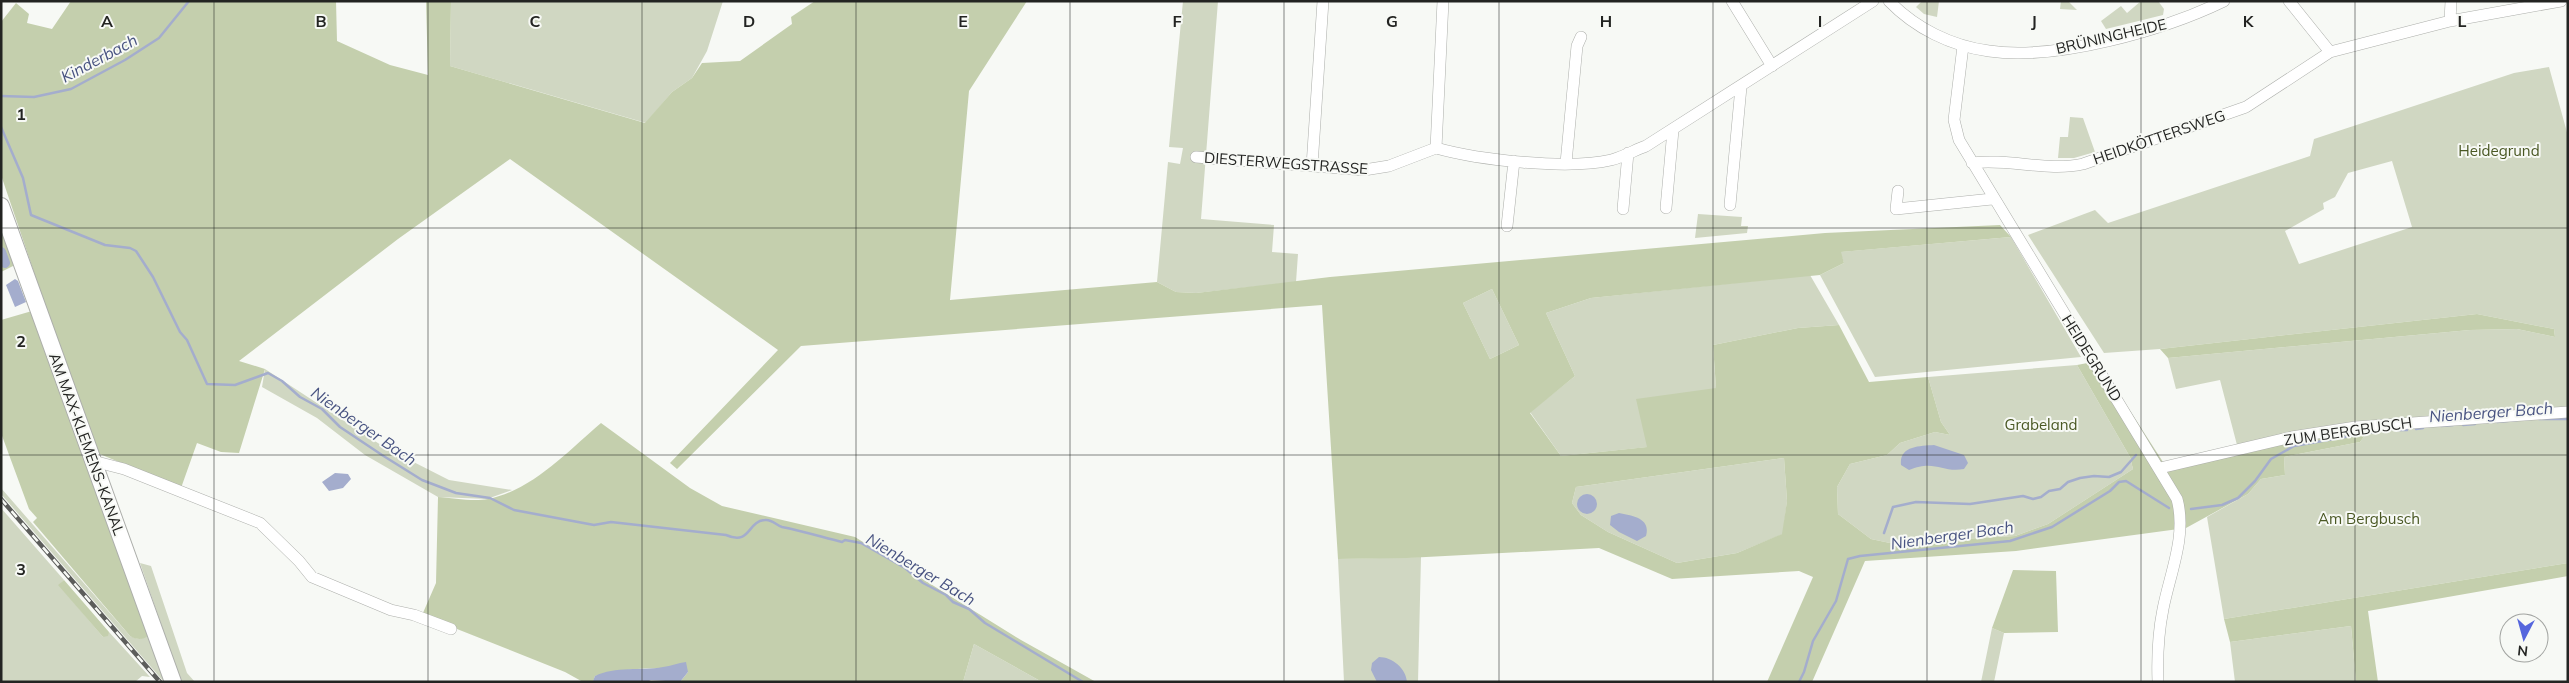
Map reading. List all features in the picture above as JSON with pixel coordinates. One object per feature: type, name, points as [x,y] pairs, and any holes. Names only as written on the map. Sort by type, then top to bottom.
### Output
[{"type":"main road","name":"AM MAX-KLEMENS-KANAL","points":[[1,206],[174,682]]},
{"type":"street","points":[[1312,166],[1323,1]]},
{"type":"street","points":[[1443,1],[1436,148],[1458,154],[1514,161],[1566,163],[1610,160],[1646,146],[1873,1]]},
{"type":"street","points":[[1732,1],[1772,66]]},
{"type":"street","name":"BRÜNINGHEIDE","points":[[1889,1],[1916,24],[1963,46],[2002,52],[2055,50],[2086,45],[2178,20],[2224,1]]},
{"type":"street","points":[[2289,1],[2330,52]]},
{"type":"street","points":[[2450,21],[2451,1]]},
{"type":"street","name":"HEIDKÖTTERSWEG","points":[[1972,163],[1994,160],[2061,166],[2083,164],[2246,107],[2330,52],[2450,21],[2561,1]]},
{"type":"street","points":[[2566,1],[2568,9]]},
{"type":"street","points":[[1566,163],[1577,46],[1581,37]]},
{"type":"street","name":"HEIDEGRUND","points":[[1963,46],[1954,120],[1958,140],[1992,199],[2160,468],[2177,499],[2181,520],[2178,545],[2156,649],[2158,682]]},
{"type":"street","points":[[1730,205],[1741,87]]},
{"type":"street","points":[[1666,208],[1672,130]]},
{"type":"street","name":"DIESTERWEGSTRASSE","points":[[1196,157],[1375,169],[1395,164],[1436,148]]},
{"type":"street","points":[[1623,209],[1628,153]]},
{"type":"street","points":[[1507,226],[1514,161]]},
{"type":"street","points":[[1898,191],[1896,208],[1992,199]]},
{"type":"street","name":"ZUM BERGBUSCH","points":[[2160,468],[2292,437],[2356,427],[2568,412]]},
{"type":"street","points":[[93,461],[124,469],[260,523],[299,560],[312,577],[391,610],[414,614],[451,628]]},
{"type":"green space","points":[[71,1],[336,1],[337,41],[390,65],[428,75],[426,1],[451,1],[450,66],[645,123],[672,92],[692,78],[702,63],[740,61],[792,24],[791,17],[815,1],[1027,1],[969,91],[950,300],[1157,282],[1176,292],[1196,293],[1330,277],[1825,233],[2000,225],[2011,237],[1841,252],[1844,263],[1820,275],[1591,298],[1546,313],[1575,376],[1530,413],[1561,456],[1647,447],[1636,399],[1716,388],[1713,345],[1798,328],[1839,325],[1869,382],[1928,377],[1941,422],[1950,435],[1935,432],[1900,443],[1887,455],[1850,464],[1837,487],[1838,514],[1871,539],[1890,543],[2015,536],[2048,524],[2133,469],[2130,457],[2077,365],[2098,361],[2163,462],[2369,430],[2360,442],[2284,457],[2285,475],[2261,479],[2248,494],[2186,528],[2016,551],[1865,561],[1812,682],[1767,682],[1813,577],[1799,571],[1672,579],[1599,548],[1407,558],[1338,559],[1322,305],[801,346],[677,469],[670,463],[778,350],[510,159],[398,239],[239,361],[265,369],[239,453],[221,452],[197,443],[181,488],[95,452],[1,175],[1,22],[16,3],[29,14],[27,23],[52,29]],"holes":[[[1492,289],[1519,345],[1490,359],[1463,303]],[[1784,458],[1787,501],[1782,534],[1737,553],[1677,563],[1608,532],[1581,515],[1572,503],[1576,487]]]},
{"type":"green space","points":[[451,1],[723,1],[707,51],[692,78],[672,92],[646,123],[450,66]]},
{"type":"green space","points":[[1183,1],[1218,1],[1201,219],[1274,225],[1272,252],[1298,254],[1296,282],[1196,293],[1176,292],[1157,282],[1168,162],[1180,164],[1183,148],[1169,147]]},
{"type":"green space","points":[[1922,1],[1939,1],[1937,17],[1924,14],[1916,7]]},
{"type":"green space","points":[[2061,1],[2068,1],[2077,10],[2060,9]]},
{"type":"green space","points":[[2141,1],[2158,1],[2164,9],[2163,15],[2106,29],[2101,21],[2121,6],[2127,13]]},
{"type":"green space","name":"Heidegrund","points":[[2549,67],[2568,136],[2568,409],[2237,445],[2220,380],[2176,389],[2168,358],[2470,330],[2517,329],[2555,337],[2554,329],[2477,314],[2160,349],[2104,353],[2028,235],[2095,210],[2108,223],[2310,156],[2314,139],[2514,73]],"holes":[[[2392,161],[2412,227],[2299,264],[2285,231],[2324,209],[2323,203],[2335,197],[2348,173]]]},
{"type":"green space","points":[[2070,117],[2083,118],[2095,152],[2074,158],[2058,158],[2060,137],[2068,137]]},
{"type":"green space","points":[[1698,214],[1742,217],[1741,226],[1748,226],[1747,233],[1695,238]]},
{"type":"green space","points":[[1,220],[15,265],[1,272]]},
{"type":"green space","points":[[2011,237],[2081,357],[1875,377],[1820,275],[1844,263],[1840,252]]},
{"type":"green space","points":[[1810,275],[1839,325],[1798,328],[1713,345],[1716,388],[1648,447],[1561,456],[1530,412],[1575,376],[1546,313],[1591,298]]},
{"type":"green space","points":[[1492,289],[1519,345],[1490,359],[1463,303]]},
{"type":"green space","points":[[32,311],[148,636],[142,639],[130,636],[33,522],[37,518],[29,509],[1,433],[1,320]]},
{"type":"green space","points":[[2477,314],[2554,329],[2555,337],[2517,329],[2470,330],[2168,358],[2160,349]]},
{"type":"green space","name":"Grabeland","points":[[2077,365],[2130,457],[2133,469],[2048,524],[2015,536],[1890,543],[1871,539],[1838,514],[1837,487],[1850,464],[1887,455],[1900,443],[1935,432],[1950,435],[1941,422],[1928,377]]},
{"type":"green space","points":[[265,369],[384,447],[449,480],[512,490],[487,499],[438,497],[365,455],[317,418],[262,387]]},
{"type":"green space","name":"Am Bergbusch","points":[[2568,414],[2568,563],[2224,619],[2207,517],[2248,494],[2261,479],[2285,475],[2284,457],[2360,442],[2369,430]]},
{"type":"green space","points":[[601,423],[690,488],[722,506],[855,537],[1021,640],[1096,682],[1042,682],[974,644],[963,682],[680,682],[688,672],[653,669],[607,673],[595,676],[593,682],[583,682],[565,672],[457,629],[448,630],[419,622],[436,583],[438,497],[482,500],[520,487],[563,457]]},
{"type":"green space","points":[[1784,458],[1787,501],[1783,534],[1737,553],[1677,563],[1608,532],[1581,515],[1572,503],[1576,487]]},
{"type":"green space","points":[[1,488],[130,636],[138,639],[148,636],[169,682],[164,682],[1,494]]},
{"type":"green space","points":[[1,508],[64,580],[59,585],[103,637],[109,632],[150,677],[142,676],[135,682],[1,682]]},
{"type":"green space","points":[[1421,557],[1418,682],[1344,682],[1338,559]]},
{"type":"green space","points":[[140,563],[151,566],[187,673],[195,682],[181,682]]},
{"type":"green space","points":[[2568,563],[2568,576],[2368,611],[2378,682],[2356,682],[2351,626],[2230,642],[2224,619]]},
{"type":"green space","points":[[2013,570],[2056,571],[2058,632],[2004,633],[1992,628]]},
{"type":"green space","points":[[64,580],[109,632],[108,636],[103,637],[58,585]]},
{"type":"green space","points":[[2351,626],[2356,682],[2235,682],[2230,642]]},
{"type":"green space","points":[[1992,628],[2004,633],[1994,682],[1981,682]]},
{"type":"green space","points":[[974,644],[1042,682],[963,682]]},
{"type":"water","points":[[15,279],[18,281],[26,302],[15,307],[6,285]]},
{"type":"water","points":[[1934,445],[1964,455],[1968,463],[1964,469],[1956,470],[1925,466],[1909,470],[1901,465],[1903,454],[1911,448]]},
{"type":"water","points":[[335,473],[348,474],[351,479],[343,488],[329,491],[322,482]]},
{"type":"water","points":[[1587,494],[1594,497],[1597,504],[1594,511],[1587,514],[1580,511],[1577,504],[1580,497]]},
{"type":"water","points":[[1619,513],[1640,519],[1646,525],[1646,536],[1637,541],[1610,525],[1611,516]]},
{"type":"water","points":[[1379,657],[1389,659],[1398,664],[1404,672],[1407,682],[1377,682],[1371,670],[1372,663]]},
{"type":"water","points":[[686,662],[688,672],[680,682],[651,680],[647,682],[593,681],[595,676],[611,671],[666,667]]},
{"type":"waterway","name":"Kinderbach","points":[[1,96],[34,97],[71,89],[125,60],[159,38],[189,1]]},
{"type":"waterway","name":"Nienberger Bach","points":[[1,127],[23,178],[31,215],[105,245],[130,248],[136,251],[153,277],[180,332],[187,340],[207,384],[235,385],[268,373],[282,381],[300,397],[322,409],[340,427],[422,480],[456,493],[490,498],[514,510],[594,525],[611,522],[726,535],[734,538],[745,535],[759,521],[767,520],[782,527],[842,542],[845,540],[861,543],[905,568],[923,583],[946,595],[953,602],[969,609],[985,623],[1083,682]]},
{"type":"waterway","points":[[1,252],[5,263]]},
{"type":"waterway","name":"Nienberger Bach","points":[[2539,419],[2568,419]]},
{"type":"waterway","name":"Nienberger Bach","points":[[2497,422],[2517,420]]},
{"type":"waterway","name":"Nienberger Bach","points":[[2463,425],[2475,424]]},
{"type":"waterway","name":"Nienberger Bach","points":[[2441,426],[2453,425]]},
{"type":"waterway","name":"Nienberger Bach","points":[[2416,429],[2423,428]]},
{"type":"waterway","name":"Nienberger Bach","points":[[2396,430],[2407,430]]},
{"type":"waterway","name":"Nienberger Bach","points":[[2191,509],[2222,505],[2238,498],[2255,481],[2271,459],[2294,446],[2379,431]]},
{"type":"waterway","points":[[1884,533],[1893,507],[1916,502],[1970,504],[2023,496],[2033,499],[2041,497],[2049,491],[2060,489],[2068,482],[2080,478],[2094,476],[2109,477],[2121,472],[2136,455]]},
{"type":"waterway","name":"Nienberger Bach","points":[[1799,682],[1804,672],[1813,641],[1836,601],[1848,559],[1860,556],[2010,541],[2052,527],[2110,491],[2119,482],[2126,481],[2169,508]]},
{"type":"railway","points":[[1,499],[160,682]]}]
